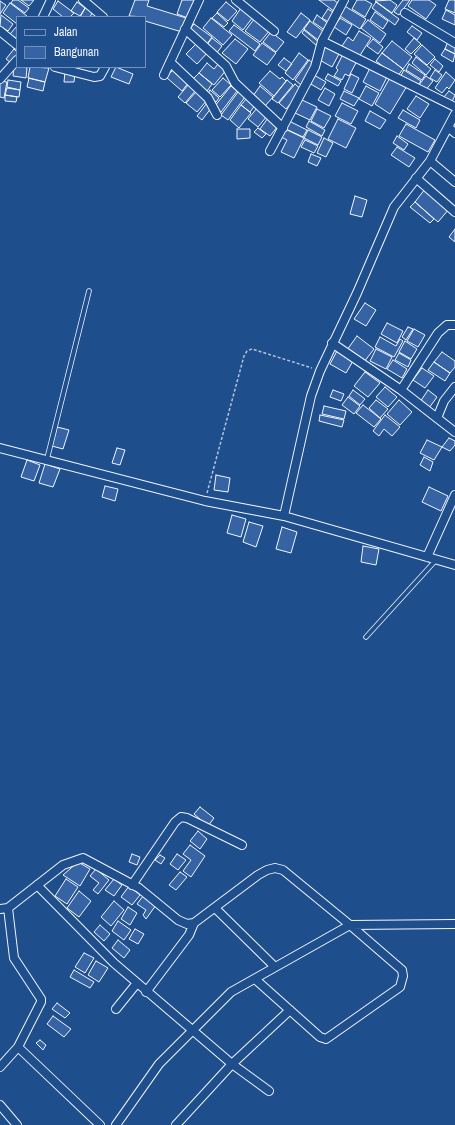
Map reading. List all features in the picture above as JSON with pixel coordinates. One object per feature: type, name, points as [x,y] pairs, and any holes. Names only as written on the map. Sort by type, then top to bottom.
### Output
[{"type":"street","points":[[43,16],[51,0]]},
{"type":"street","points":[[83,0],[102,16]]},
{"type":"street","points":[[164,75],[199,0]]},
{"type":"street","points":[[236,0],[274,30]]},
{"type":"street","points":[[270,151],[315,67],[322,41],[344,0]]},
{"type":"street","points":[[404,13],[455,43]]},
{"type":"street","points":[[185,29],[226,66],[236,83],[283,128]]},
{"type":"street","points":[[0,31],[16,44]]},
{"type":"street","points":[[322,41],[455,107]]},
{"type":"street","points":[[0,79],[16,61]]},
{"type":"street","points":[[170,62],[208,98],[217,116]]},
{"type":"street","points":[[59,68],[94,77],[100,76],[104,68]]},
{"type":"street","points":[[284,516],[311,396],[320,371],[357,293],[394,207],[430,161],[455,114]]},
{"type":"street","points":[[448,127],[455,133]]},
{"type":"street","points":[[430,161],[455,182]]},
{"type":"street","points":[[416,178],[455,212]]},
{"type":"street","points":[[401,390],[438,333],[447,325],[455,325]]},
{"type":"street","points":[[332,343],[401,390],[455,432]]},
{"type":"street","points":[[437,418],[444,401],[455,387]]},
{"type":"street","points":[[0,448],[205,501],[284,516],[455,565]]},
{"type":"street","points":[[427,556],[455,495]]},
{"type":"street","points":[[132,885],[175,822],[181,818],[187,818],[242,845]]},
{"type":"street","points":[[0,1067],[18,1047],[41,1002],[41,999],[14,958],[4,909],[63,865],[83,858],[132,885],[178,920],[187,924],[194,923],[258,875],[275,868],[283,870],[402,970],[403,976],[402,985],[326,1039],[320,1037],[255,979]]},
{"type":"street","points":[[37,885],[114,963],[146,992],[193,1029],[232,1064],[269,1091]]},
{"type":"street","points":[[215,908],[275,967]]},
{"type":"street","points":[[146,992],[189,935],[194,923]]},
{"type":"street","points":[[116,1125],[159,1064],[230,992],[350,925],[455,924]]},
{"type":"street","points":[[116,1009],[137,983]]},
{"type":"street","points":[[176,1125],[232,1064],[290,1010]]},
{"type":"street","points":[[18,1047],[100,1125]]},
{"type":"street","points":[[0,1105],[17,1125]]},
{"type":"lane","points":[[47,459],[89,291]]},
{"type":"lane","points":[[366,637],[437,560]]},
{"type":"path","points":[[205,501],[244,356],[247,351],[252,349],[320,371]]},
{"type":"building","points":[[13,0],[18,0],[29,8],[25,13],[11,3]]},
{"type":"building","points":[[21,0],[34,0],[29,6]]},
{"type":"building","points":[[135,0],[149,0],[147,6],[186,18],[182,32],[146,21],[146,16],[129,16]]},
{"type":"building","points":[[182,0],[196,0],[188,18],[177,14]]},
{"type":"building","points":[[319,0],[334,0],[340,5],[335,12]]},
{"type":"building","points":[[357,0],[365,0],[372,4],[365,17],[352,9]]},
{"type":"building","points":[[390,0],[397,5],[392,13],[375,1]]},
{"type":"building","points":[[403,0],[410,0],[399,15],[394,12]]},
{"type":"building","points":[[412,0],[429,0],[436,5],[426,19],[408,6]]},
{"type":"building","points":[[449,0],[455,0],[455,13],[445,9]]},
{"type":"building","points":[[0,1],[6,5],[0,14]]},
{"type":"building","points":[[58,1],[74,13],[71,16],[62,16],[53,9]]},
{"type":"building","points":[[77,2],[85,8],[80,16],[71,11]]},
{"type":"building","points":[[226,2],[237,11],[228,21],[217,12]]},
{"type":"building","points":[[376,2],[399,19],[395,25],[372,8]]},
{"type":"building","points":[[10,3],[27,16],[16,16],[16,23],[3,13]]},
{"type":"building","points":[[343,5],[366,19],[360,29],[337,14]]},
{"type":"building","points":[[86,7],[93,11],[90,16],[81,16]]},
{"type":"building","points":[[241,8],[253,17],[243,30],[232,21]]},
{"type":"building","points":[[328,9],[336,14],[330,23],[322,18]]},
{"type":"building","points":[[446,10],[455,15],[455,25],[442,19]]},
{"type":"building","points":[[375,12],[388,21],[383,29],[370,20]]},
{"type":"building","points":[[217,13],[228,23],[224,27],[212,18]]},
{"type":"building","points":[[301,13],[310,20],[296,38],[287,32]]},
{"type":"building","points":[[1,15],[13,24],[8,31],[0,26]]},
{"type":"building","points":[[317,15],[330,25],[326,31],[313,22]]},
{"type":"building","points":[[211,18],[232,35],[223,45],[203,28]]},
{"type":"building","points":[[255,18],[270,30],[260,42],[245,31]]},
{"type":"building","points":[[340,18],[352,25],[346,35],[334,27]]},
{"type":"building","points":[[368,20],[386,34],[380,43],[361,28]]},
{"type":"building","points":[[310,21],[324,32],[318,40],[304,29]]},
{"type":"building","points":[[194,24],[212,37],[207,44],[189,30]]},
{"type":"building","points":[[234,25],[260,44],[255,51],[229,31]]},
{"type":"building","points":[[412,26],[422,33],[417,40],[407,32]]},
{"type":"building","points":[[16,27],[16,38],[10,34]]},
{"type":"building","points":[[304,30],[320,43],[317,46],[302,33]]},
{"type":"building","points":[[359,31],[371,38],[359,57],[342,46],[348,37],[353,41]]},
{"type":"building","points":[[271,32],[284,42],[276,52],[263,42]]},
{"type":"building","points":[[212,38],[222,46],[216,54],[206,46]]},
{"type":"building","points":[[414,38],[421,44],[411,54],[405,49]]},
{"type":"building","points":[[235,39],[248,49],[236,64],[222,53]]},
{"type":"building","points":[[373,39],[383,47],[378,54],[367,46]]},
{"type":"building","points":[[392,41],[412,57],[403,69],[382,53]]},
{"type":"building","points":[[448,41],[455,45],[455,54],[445,49]]},
{"type":"building","points":[[197,43],[208,52],[197,64],[186,54]]},
{"type":"building","points":[[262,43],[276,53],[267,65],[253,55]]},
{"type":"building","points":[[326,45],[340,52],[332,67],[318,59]]},
{"type":"building","points":[[422,45],[435,57],[427,65],[414,54]]},
{"type":"building","points":[[14,49],[16,51],[16,57],[11,63],[6,59]]},
{"type":"building","points":[[445,49],[455,54],[453,62],[441,55]]},
{"type":"building","points":[[299,53],[308,60],[293,80],[285,73]]},
{"type":"building","points":[[382,53],[403,69],[397,77],[376,61]]},
{"type":"building","points":[[343,54],[357,61],[349,76],[345,74],[342,80],[334,76],[338,70],[336,68]]},
{"type":"building","points":[[416,57],[431,69],[426,75],[412,63]]},
{"type":"building","points":[[284,58],[292,64],[286,71],[278,65]]},
{"type":"building","points":[[435,59],[443,66],[439,72],[430,65]]},
{"type":"building","points":[[309,60],[315,65],[301,85],[295,80]]},
{"type":"building","points":[[207,63],[214,69],[219,63],[227,69],[214,85],[199,73]]},
{"type":"building","points":[[409,64],[425,75],[422,80],[406,70]]},
{"type":"building","points":[[14,65],[16,65],[16,68],[27,68],[26,78],[13,76]]},
{"type":"building","points":[[371,66],[388,75],[380,91],[363,82]]},
{"type":"building","points":[[30,68],[49,68],[45,82],[28,78]]},
{"type":"building","points":[[116,68],[133,74],[129,84],[111,77]]},
{"type":"building","points":[[174,69],[189,82],[182,91],[166,77]]},
{"type":"building","points":[[404,70],[421,81],[417,87],[400,77]]},
{"type":"building","points":[[435,70],[442,75],[437,82],[430,78]]},
{"type":"building","points":[[270,71],[280,79],[282,77],[286,81],[274,96],[259,83]]},
{"type":"building","points":[[65,72],[75,73],[74,82],[64,82]]},
{"type":"building","points":[[446,72],[455,80],[449,89],[447,87],[442,93],[435,88]]},
{"type":"building","points":[[199,73],[212,84],[207,91],[193,79]]},
{"type":"building","points":[[328,74],[341,81],[338,86],[325,79]]},
{"type":"building","points":[[351,74],[359,78],[352,93],[344,89]]},
{"type":"building","points":[[314,75],[326,82],[321,90],[309,83]]},
{"type":"building","points":[[391,76],[407,86],[390,114],[375,104]]},
{"type":"building","points":[[426,76],[433,81],[425,91],[418,86]]},
{"type":"building","points":[[29,78],[45,82],[43,91],[27,87]]},
{"type":"building","points":[[223,78],[231,85],[220,97],[212,90]]},
{"type":"building","points":[[8,80],[21,82],[20,90],[7,87]]},
{"type":"building","points":[[287,80],[293,85],[278,103],[272,99]]},
{"type":"building","points":[[0,81],[7,82],[4,98],[0,97]]},
{"type":"building","points":[[189,84],[196,90],[185,103],[178,97]]},
{"type":"building","points":[[295,84],[302,90],[286,109],[279,103]]},
{"type":"building","points":[[231,86],[237,91],[221,112],[214,107]]},
{"type":"building","points":[[260,86],[273,97],[265,106],[253,96]]},
{"type":"building","points":[[366,86],[379,93],[372,106],[359,99]]},
{"type":"building","points":[[7,88],[20,90],[19,97],[5,95]]},
{"type":"building","points":[[325,88],[335,94],[329,106],[318,100]]},
{"type":"building","points":[[210,90],[219,98],[216,102],[207,95]]},
{"type":"building","points":[[197,91],[207,100],[197,112],[186,103]]},
{"type":"building","points":[[344,91],[359,98],[354,106],[340,99]]},
{"type":"building","points":[[449,91],[455,95],[451,104],[443,98]]},
{"type":"building","points":[[238,92],[245,97],[228,120],[221,115]]},
{"type":"building","points":[[5,95],[17,97],[16,102],[5,101]]},
{"type":"building","points":[[416,96],[429,104],[420,118],[407,109]]},
{"type":"building","points":[[247,98],[256,104],[250,112],[241,105]]},
{"type":"building","points":[[302,100],[317,107],[310,120],[295,113]]},
{"type":"building","points":[[207,103],[212,107],[202,120],[197,116]]},
{"type":"building","points":[[342,103],[358,111],[351,124],[335,116]]},
{"type":"building","points":[[241,105],[251,113],[239,128],[230,120]]},
{"type":"building","points":[[257,108],[267,116],[258,127],[248,119]]},
{"type":"building","points":[[317,109],[331,116],[324,128],[311,121]]},
{"type":"building","points":[[403,110],[420,120],[416,128],[398,118]]},
{"type":"building","points":[[370,111],[386,120],[380,129],[365,121]]},
{"type":"building","points":[[268,118],[278,126],[270,136],[260,129]]},
{"type":"building","points":[[338,119],[356,128],[346,148],[328,139]]},
{"type":"building","points":[[289,121],[307,130],[303,137],[286,129]]},
{"type":"building","points":[[309,121],[325,130],[322,136],[306,127]]},
{"type":"building","points":[[406,124],[435,140],[428,152],[399,136]]},
{"type":"building","points":[[258,128],[266,134],[262,138],[254,132]]},
{"type":"building","points":[[237,129],[250,129],[250,138],[237,139]]},
{"type":"building","points":[[285,129],[304,138],[294,158],[281,152],[287,140],[281,137]]},
{"type":"building","points":[[308,130],[322,137],[318,145],[304,138]]},
{"type":"building","points":[[397,136],[408,144],[404,150],[393,143]]},
{"type":"building","points":[[324,138],[333,143],[326,157],[317,153]]},
{"type":"building","points":[[305,140],[318,146],[314,153],[301,147]]},
{"type":"building","points":[[397,147],[415,158],[409,167],[391,155]]},
{"type":"building","points":[[311,154],[321,158],[317,166],[308,162]]},
{"type":"building","points":[[425,189],[449,209],[438,222],[415,202]]},
{"type":"building","points":[[355,196],[367,200],[362,217],[350,214]]},
{"type":"building","points":[[415,202],[434,219],[430,223],[410,207]]},
{"type":"building","points":[[455,229],[455,242],[449,237]]},
{"type":"building","points":[[365,303],[376,310],[366,326],[354,319]]},
{"type":"building","points":[[387,323],[403,331],[397,343],[381,334]]},
{"type":"building","points":[[408,327],[413,329],[406,340],[402,337]]},
{"type":"building","points":[[414,329],[425,335],[418,347],[407,341]]},
{"type":"building","points":[[357,336],[374,349],[364,362],[347,350]]},
{"type":"building","points":[[380,337],[396,346],[400,339],[403,341],[394,357],[375,347]]},
{"type":"building","points":[[405,341],[417,349],[411,359],[399,352]]},
{"type":"building","points":[[376,349],[392,357],[386,369],[370,361]]},
{"type":"building","points":[[337,351],[353,361],[346,373],[330,364]]},
{"type":"building","points":[[442,352],[455,361],[455,367],[450,373],[434,362]]},
{"type":"building","points":[[399,353],[411,360],[408,367],[395,360]]},
{"type":"building","points":[[393,360],[407,369],[402,378],[387,369]]},
{"type":"building","points":[[434,362],[450,373],[445,381],[428,370]]},
{"type":"building","points":[[422,368],[434,376],[425,388],[413,380]]},
{"type":"building","points":[[365,372],[380,383],[368,397],[354,386]]},
{"type":"building","points":[[385,387],[397,397],[388,407],[376,397]]},
{"type":"building","points":[[333,390],[344,394],[341,401],[330,397]]},
{"type":"building","points":[[353,390],[365,399],[360,405],[349,396]]},
{"type":"building","points":[[428,390],[437,397],[429,408],[420,402]]},
{"type":"building","points":[[348,397],[360,406],[354,414],[342,405]]},
{"type":"building","points":[[376,400],[388,409],[380,418],[369,408]]},
{"type":"building","points":[[399,400],[412,412],[400,425],[387,414]]},
{"type":"building","points":[[363,405],[381,419],[374,427],[356,413]]},
{"type":"building","points":[[324,406],[346,411],[344,419],[322,414]]},
{"type":"building","points":[[320,415],[344,420],[342,427],[319,421]]},
{"type":"building","points":[[385,415],[400,427],[392,436],[384,429],[379,436],[373,431]]},
{"type":"building","points":[[57,427],[69,430],[63,449],[52,446]]},
{"type":"building","points":[[449,438],[455,441],[455,445],[450,451],[442,447]]},
{"type":"building","points":[[427,440],[442,447],[434,460],[420,453]]},
{"type":"building","points":[[117,448],[125,450],[120,465],[112,463]]},
{"type":"building","points":[[424,457],[433,462],[430,471],[420,465]]},
{"type":"building","points":[[27,460],[40,465],[34,481],[21,477]]},
{"type":"building","points":[[45,464],[60,469],[53,487],[39,483]]},
{"type":"building","points":[[216,475],[230,478],[228,492],[214,490]]},
{"type":"building","points":[[105,486],[118,489],[115,501],[102,497]]},
{"type":"building","points":[[429,487],[448,496],[441,511],[422,502]]},
{"type":"building","points":[[232,515],[246,519],[241,537],[227,533]]},
{"type":"building","points":[[249,522],[263,526],[256,547],[243,542]]},
{"type":"building","points":[[282,527],[297,532],[291,553],[276,549]]},
{"type":"building","points":[[363,546],[379,549],[376,565],[361,562]]},
{"type":"building","points":[[200,807],[214,818],[208,826],[194,814]]},
{"type":"building","points":[[198,831],[207,839],[200,849],[190,841]]},
{"type":"building","points":[[190,845],[205,856],[191,877],[183,871],[191,860],[183,854]]},
{"type":"building","points":[[132,854],[140,857],[137,865],[129,862]]},
{"type":"building","points":[[177,854],[186,860],[178,870],[170,864]]},
{"type":"building","points":[[160,855],[165,858],[161,864],[155,860]]},
{"type":"building","points":[[78,862],[90,869],[80,886],[63,875]]},
{"type":"building","points":[[96,869],[109,880],[98,894],[93,890],[99,883],[90,876]]},
{"type":"building","points":[[180,872],[187,877],[176,890],[169,885]]},
{"type":"building","points":[[66,879],[78,887],[67,904],[55,896]]},
{"type":"building","points":[[114,879],[122,885],[114,896],[105,890]]},
{"type":"building","points":[[129,886],[140,895],[132,905],[121,897]]},
{"type":"building","points":[[79,891],[91,901],[79,917],[67,908]]},
{"type":"building","points":[[143,896],[156,905],[146,919],[143,915],[146,910],[137,904]]},
{"type":"building","points":[[114,901],[124,910],[111,926],[101,917]]},
{"type":"building","points":[[128,907],[137,913],[130,925],[121,919]]},
{"type":"building","points":[[118,921],[131,930],[124,940],[112,931]]},
{"type":"building","points":[[100,925],[110,934],[104,941],[94,932]]},
{"type":"building","points":[[135,929],[144,934],[138,944],[129,939]]},
{"type":"building","points":[[118,940],[130,950],[124,958],[112,948]]},
{"type":"building","points":[[84,953],[94,958],[85,973],[75,967]]},
{"type":"building","points":[[96,961],[108,968],[99,982],[88,975]]},
{"type":"building","points":[[74,970],[94,982],[90,988],[70,977]]},
{"type":"building","points":[[57,1003],[70,1013],[65,1018],[52,1009]]},
{"type":"building","points":[[53,1016],[71,1029],[64,1037],[47,1024]]},
{"type":"building","points":[[40,1040],[46,1045],[43,1050],[36,1043]]}]
